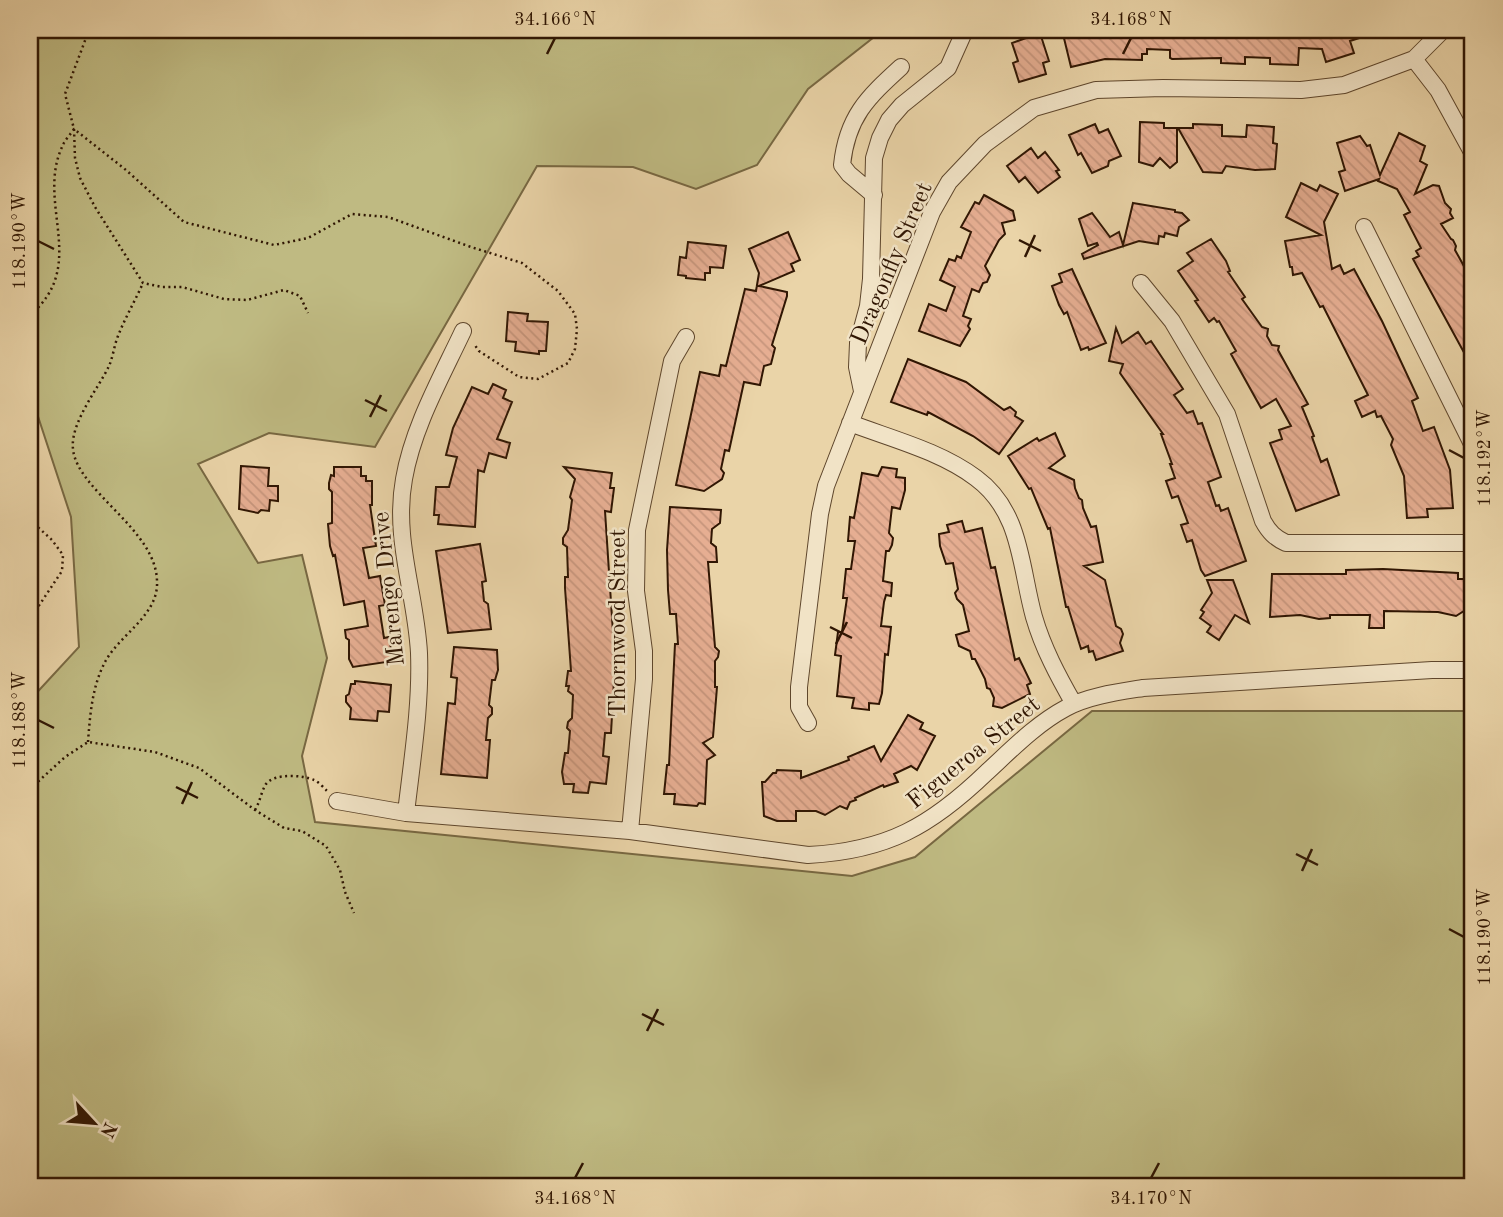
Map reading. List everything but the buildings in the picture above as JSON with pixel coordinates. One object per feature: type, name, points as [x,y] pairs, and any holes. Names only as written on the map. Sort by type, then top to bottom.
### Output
[{"type":"street","points":[[862,391],[857,367],[858,343],[868,306],[871,279],[874,158],[889,120],[902,104],[948,68],[965,30]]},
{"type":"street","points":[[1443,30],[1414,59],[1438,90],[1473,154]]},
{"type":"street","name":"Dragonfly Street","points":[[808,723],[799,707],[799,687],[820,514],[830,475],[932,212],[945,189],[985,144],[1034,108],[1096,90],[1301,90],[1344,85],[1414,59]]},
{"type":"street","points":[[874,195],[842,165],[845,139],[857,114],[877,89],[901,67]]},
{"type":"street","points":[[1364,227],[1473,446]]},
{"type":"street","points":[[1141,283],[1172,321],[1223,405],[1264,521],[1268,531],[1276,538],[1286,543],[1473,543]]},
{"type":"street","name":"Marengo Drive","points":[[406,813],[419,682],[416,631],[401,538],[403,481],[421,422],[463,331]]},
{"type":"street","name":"Thornwood Street","points":[[630,831],[644,679],[644,652],[636,591],[637,530],[672,361],[686,337]]},
{"type":"street","points":[[850,423],[914,447],[962,469],[992,493],[1004,508],[1013,525],[1021,551],[1029,596],[1041,638],[1074,704]]},
{"type":"street","name":"Figueroa Street","points":[[337,801],[406,813],[630,831],[808,855],[833,853],[866,848],[912,831],[967,792],[1025,737],[1074,704],[1143,688],[1432,670],[1473,670]]},
{"type":"path","points":[[89,30],[65,94],[74,129],[75,158],[80,178],[94,207],[143,283],[182,287],[224,299],[247,300],[284,290],[300,296],[308,313]]},
{"type":"path","points":[[30,315],[50,293],[57,277],[59,260],[55,177],[61,147],[74,129]]},
{"type":"path","points":[[74,129],[184,222],[274,245],[308,238],[352,214],[388,217],[522,263],[558,291],[575,314],[577,329],[575,349],[568,363],[538,379],[519,377],[495,362],[480,351],[463,331]]},
{"type":"path","points":[[88,742],[91,708],[104,663],[147,612],[155,597],[158,580],[152,559],[141,542],[122,516],[86,477],[72,448],[76,430],[110,364],[118,337],[143,283]]},
{"type":"path","points":[[30,520],[52,540],[63,555],[62,571],[30,619]]},
{"type":"path","points":[[30,789],[65,757],[88,742],[155,752],[199,768],[284,828],[302,831],[326,846],[340,870],[354,913]]},
{"type":"path","points":[[255,810],[265,785],[272,778],[283,775],[313,780],[337,801]]},
{"type":"shaded area","points":[[30,30],[883,30],[808,89],[757,165],[696,189],[633,167],[537,166],[375,447],[269,433],[198,464],[258,563],[302,555],[327,658],[302,756],[315,822],[852,876],[915,857],[1092,711],[1473,711],[1473,1187],[30,1187],[30,700],[79,647],[71,517],[30,392]]}]
